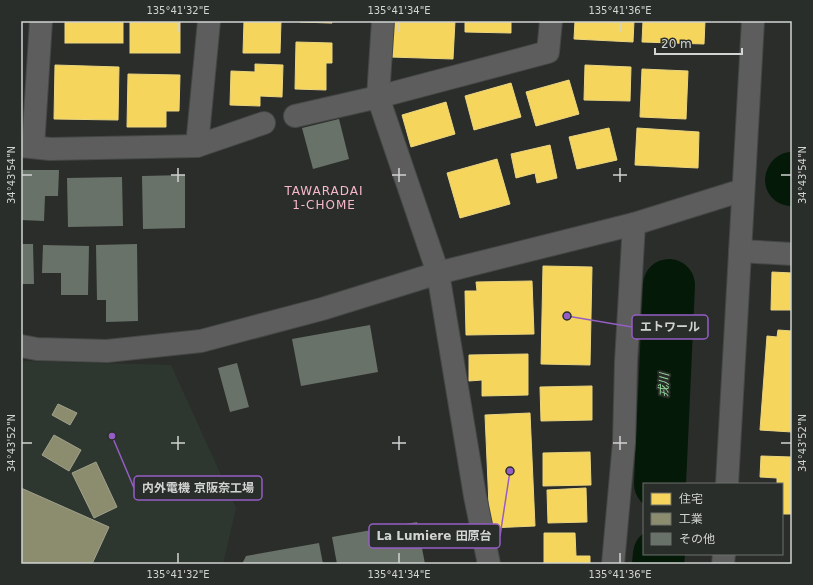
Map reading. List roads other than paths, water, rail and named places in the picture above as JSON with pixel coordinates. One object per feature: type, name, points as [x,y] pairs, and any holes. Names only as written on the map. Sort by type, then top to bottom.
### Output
[{"type":"street","points":[[41,21],[27,146],[50,149],[196,146],[264,123]]},
{"type":"street","points":[[196,146],[209,21]]},
{"type":"street","points":[[382,21],[378,97],[438,273],[475,496],[489,564]]},
{"type":"street","points":[[295,116],[378,97],[548,52],[551,21]]},
{"type":"street","points":[[727,483],[753,21]]},
{"type":"street","points":[[21,346],[36,349],[107,351],[201,341],[322,310],[438,273],[634,224],[743,190]]},
{"type":"street","points":[[613,564],[624,442],[626,362],[634,224]]},
{"type":"street","points":[[740,251],[792,254]]},
{"type":"waterway","name":"戎川","points":[[660,483],[669,285]]},
{"type":"waterway","name":"戎川","points":[[658,564],[659,555]]},
{"type":"place","name":"エトワール","points":[[567,316]]},
{"type":"place","name":"内外電機 京阪奈工場","points":[[112,436]]},
{"type":"place","name":"La Lumiere 田原台","points":[[510,471]]},
{"type":"district","name":"TAWARADAI 1-CHOME","points":[[324,198]]}]
